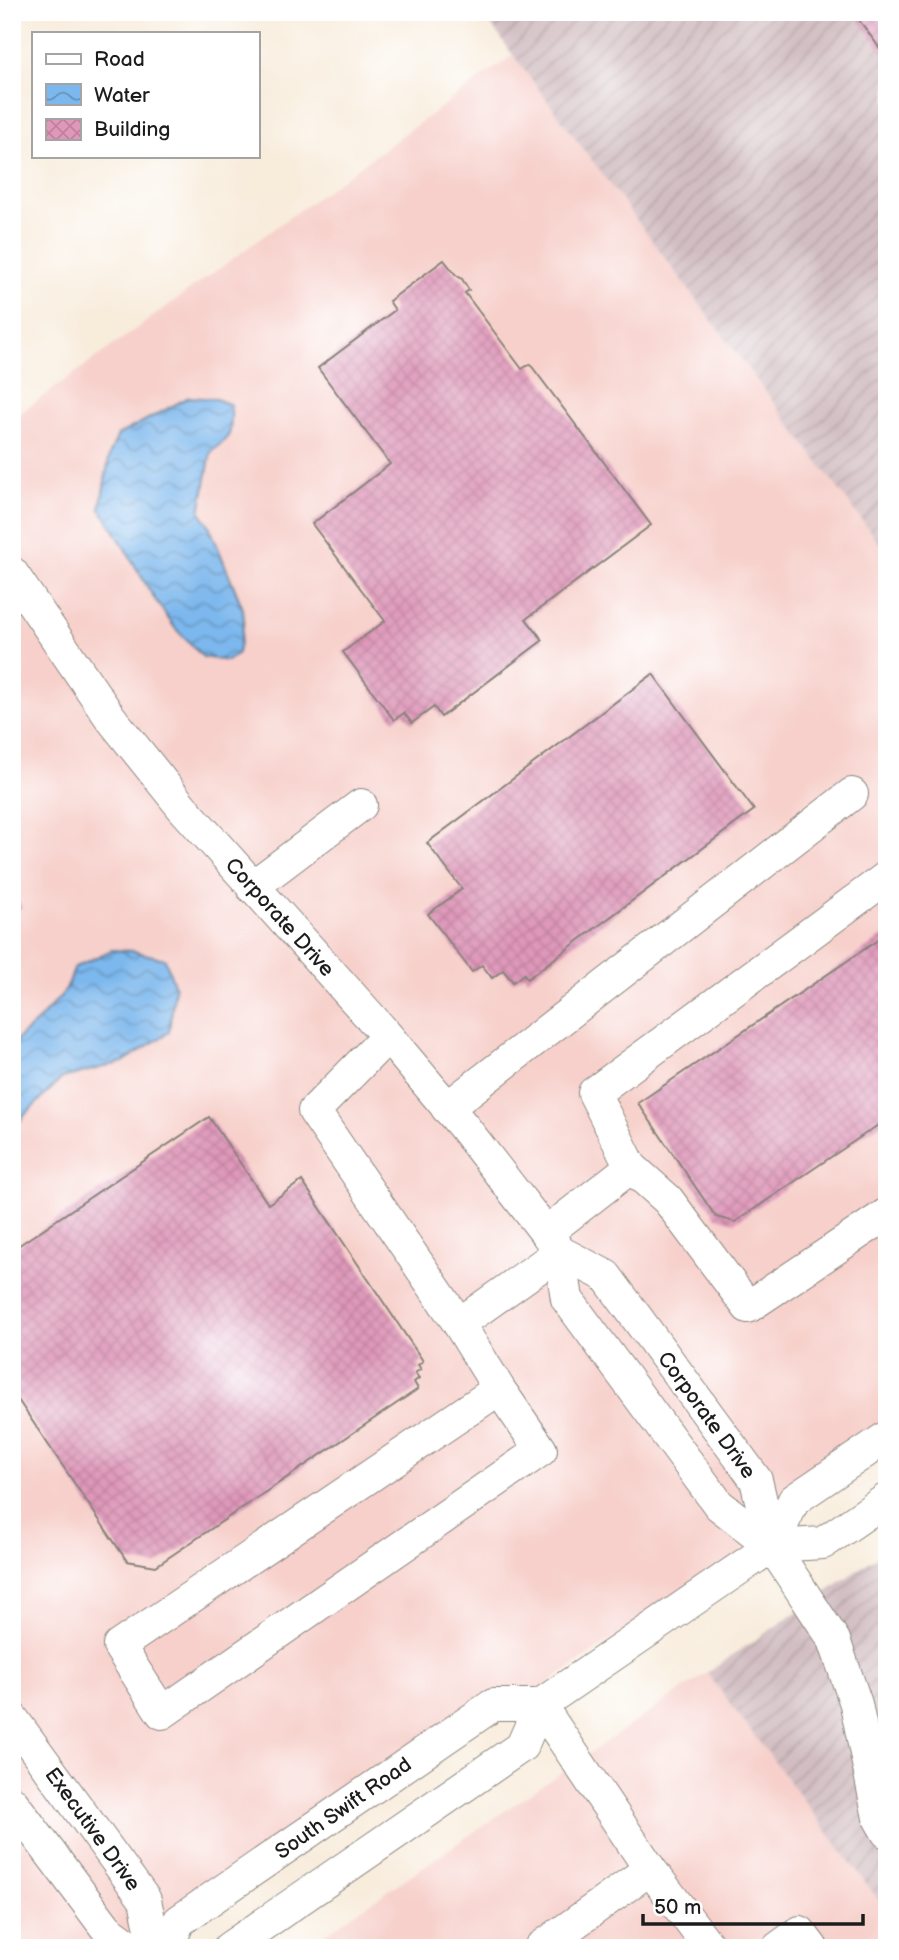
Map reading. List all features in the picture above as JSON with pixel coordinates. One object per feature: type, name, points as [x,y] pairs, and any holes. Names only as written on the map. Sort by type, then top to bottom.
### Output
[{"type":"street","name":"Corporate Drive","points":[[12,573],[110,717],[182,807],[387,1037],[447,1108],[553,1243],[606,1276],[756,1480],[772,1546]]},
{"type":"street","points":[[447,1108],[852,794]]},
{"type":"street","points":[[252,887],[361,806]]},
{"type":"street","points":[[887,877],[594,1093],[631,1167],[668,1200],[748,1307],[887,1214]]},
{"type":"street","points":[[387,1037],[314,1111],[541,1450],[162,1713],[119,1646],[499,1389]]},
{"type":"street","points":[[459,1324],[553,1243],[631,1167]]},
{"type":"street","name":"Corporate Drive","points":[[553,1243],[567,1299],[719,1505],[772,1546]]},
{"type":"street","points":[[229,1948],[522,1746],[540,1704],[772,1546],[794,1500],[887,1437]]},
{"type":"street","points":[[772,1546],[823,1543],[887,1499]]},
{"type":"street","points":[[772,1546],[834,1640],[881,1785],[880,1818],[887,1832]]},
{"type":"street","points":[[540,1704],[650,1869],[710,1948]]},
{"type":"street","name":"South Swift Road","points":[[167,1948],[179,1921],[493,1705],[540,1704]]},
{"type":"street","name":"Executive Drive","points":[[12,1718],[145,1900],[155,1948]]},
{"type":"street","points":[[12,1802],[107,1929],[133,1948]]},
{"type":"street","points":[[540,1948],[650,1869]]},
{"type":"street","points":[[778,1948],[800,1932],[812,1948]]},
{"type":"shaded area","points":[[482,12],[887,12],[887,554],[513,55]]},
{"type":"shaded area","points":[[513,55],[887,554],[887,1455],[155,1948],[12,1948],[12,419]]},
{"type":"shaded area","points":[[887,1550],[887,1911],[707,1673]]},
{"type":"shaded area","points":[[707,1673],[887,1911],[887,1948],[304,1948]]},
{"type":"water","points":[[189,397],[216,399],[231,405],[230,432],[211,452],[200,512],[208,523],[243,609],[244,621],[238,653],[227,661],[203,657],[175,628],[100,509],[110,453],[118,435]]},
{"type":"water","points":[[112,950],[133,951],[165,959],[175,987],[169,1032],[123,1062],[62,1078],[12,1130],[12,1044],[40,1019],[66,990],[75,967]]},
{"type":"building","points":[[853,12],[887,12],[887,58]]},
{"type":"building","points":[[444,260],[462,279],[469,290],[465,293],[522,369],[530,364],[651,525],[526,619],[543,640],[441,717],[434,707],[412,723],[404,713],[394,720],[343,652],[385,621],[312,524],[390,464],[318,368],[395,310],[389,301]]},
{"type":"building","points":[[653,674],[754,810],[527,979],[524,974],[513,982],[503,970],[492,978],[482,965],[472,972],[428,914],[462,889],[427,843]]},
{"type":"building","points":[[12,893],[22,907],[12,914]]},
{"type":"building","points":[[887,934],[887,1119],[735,1222],[716,1217],[638,1103]]},
{"type":"building","points":[[209,1117],[268,1204],[302,1181],[423,1361],[418,1365],[421,1369],[415,1373],[419,1378],[414,1382],[418,1389],[156,1566],[127,1561],[12,1391],[12,1250]]}]
